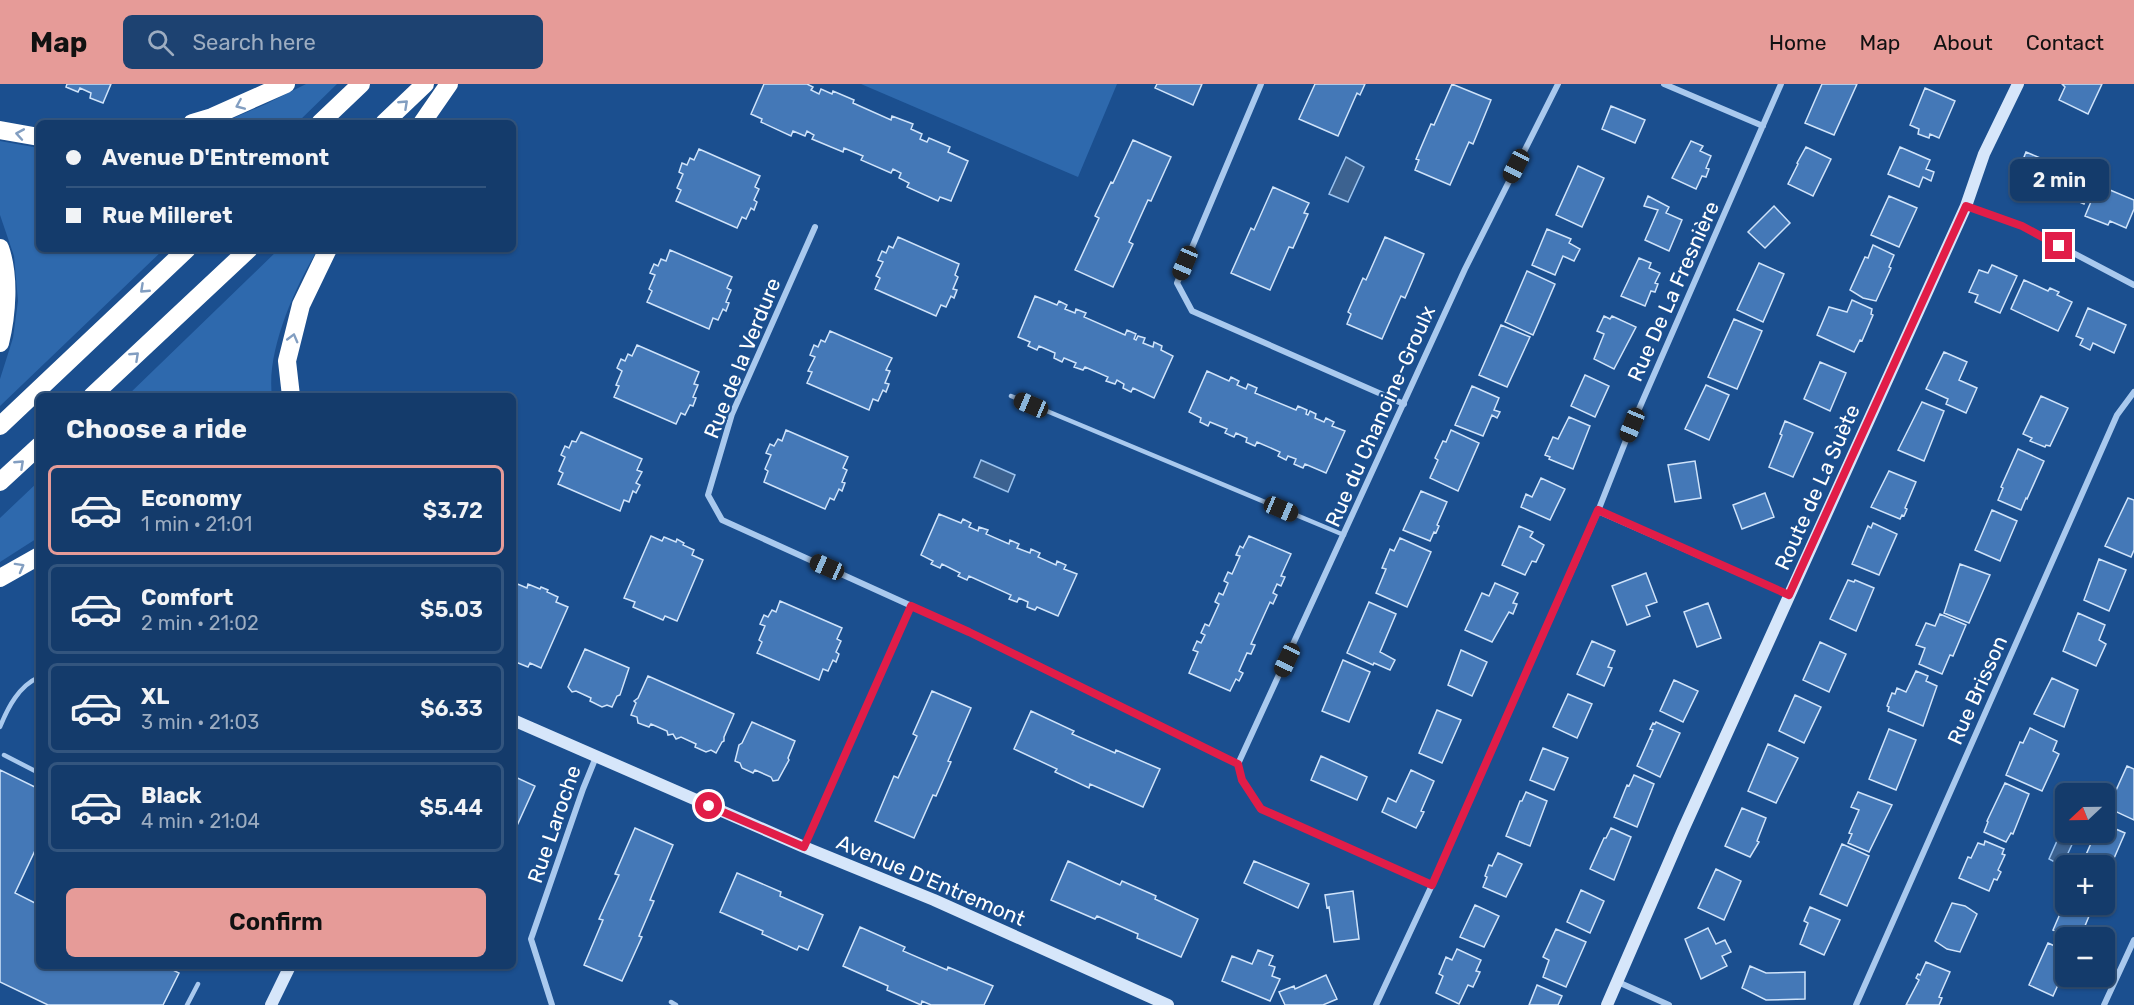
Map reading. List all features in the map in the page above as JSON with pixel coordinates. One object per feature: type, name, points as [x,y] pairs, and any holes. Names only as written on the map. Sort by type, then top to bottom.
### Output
[{"type":"highway","points":[[201,120],[286,84]]},
{"type":"highway","points":[[323,120],[361,84]]},
{"type":"highway","points":[[387,120],[425,84]]},
{"type":"highway","points":[[424,120],[449,84]]},
{"type":"highway","points":[[0,130],[36,136]]},
{"type":"highway","points":[[0,248],[6,289],[5,324],[0,343]]},
{"type":"highway","points":[[0,426],[184,252]]},
{"type":"highway","points":[[95,393],[246,252]]},
{"type":"highway","points":[[291,393],[287,361],[301,305],[327,252]]},
{"type":"highway","points":[[0,482],[36,449]]},
{"type":"highway","points":[[0,578],[36,558]]},
{"type":"street","points":[[1262,84],[1177,283],[1192,311],[1404,404]]},
{"type":"street","name":"Rue du Chanoine-Groulx","points":[[1238,764],[1465,269],[1558,84]]},
{"type":"street","points":[[1664,84],[1763,126]]},
{"type":"street","name":"Rue De La Fresnière","points":[[1376,1005],[1432,885],[1598,510],[1632,425],[1780,84]]},
{"type":"street","name":"Route de La Suète","points":[[1607,1005],[1683,830],[1966,206],[1984,154],[2018,84]]},
{"type":"street","points":[[1966,206],[2022,226],[2134,285]]},
{"type":"street","name":"Rue de la Verdure","points":[[815,227],[732,414],[708,495],[722,520],[969,632],[1238,764]]},
{"type":"street","name":"Rue Brisson","points":[[1856,1005],[2112,426],[2134,392]]},
{"type":"street","points":[[1598,510],[1789,595]]},
{"type":"street","points":[[804,847],[911,606]]},
{"type":"street","name":"Avenue D'Entremont","points":[[516,721],[804,847],[934,900],[1162,1004]]},
{"type":"street","name":"Rue Laroche","points":[[552,1005],[531,939],[596,756]]},
{"type":"street","points":[[1238,764],[1242,780],[1261,809],[1432,885]]},
{"type":"street","points":[[2104,1005],[2134,940]]},
{"type":"street","points":[[271,1005],[289,969]]},
{"type":"street","points":[[1618,982],[1669,1005]]},
{"type":"lane","points":[[1011,396],[1344,535]]},
{"type":"lane","points":[[0,727],[8,708],[28,682],[36,678]]},
{"type":"lane","points":[[4,755],[36,771]]},
{"type":"lane","points":[[187,1005],[198,984]]},
{"type":"shaded area","points":[[306,84],[337,84],[300,120],[229,120]]},
{"type":"shaded area","points":[[861,84],[1117,84],[1078,177]]},
{"type":"shaded area","points":[[0,141],[36,147],[36,252],[161,252],[0,406],[0,379],[13,338],[18,301],[14,256],[0,215]]},
{"type":"shaded area","points":[[1346,157],[1364,167],[1348,202],[1329,194]]},
{"type":"shaded area","points":[[276,252],[316,252],[300,282],[284,320],[273,359],[272,393],[130,393]]},
{"type":"shaded area","points":[[981,460],[1015,475],[1008,492],[974,477]]},
{"type":"shaded area","points":[[36,484],[36,539],[0,562],[0,518]]},
{"type":"shaded area","points":[[2056,843],[2073,843],[2067,855],[2055,855],[2055,862],[2049,859]]},
{"type":"building","points":[[67,84],[111,84],[103,103],[90,98],[91,93],[80,88],[78,92],[66,87]]},
{"type":"building","points":[[764,84],[807,84],[813,87],[811,90],[819,94],[821,89],[832,94],[833,91],[891,120],[892,116],[913,124],[911,129],[922,134],[920,139],[927,142],[929,138],[950,147],[948,152],[968,161],[951,201],[940,197],[938,201],[907,187],[909,183],[899,178],[901,173],[893,169],[891,173],[861,160],[863,156],[844,148],[843,152],[812,139],[814,135],[807,131],[805,136],[793,131],[791,136],[761,122],[762,119],[751,114]]},
{"type":"building","points":[[1157,84],[1202,84],[1193,105],[1155,88]]},
{"type":"building","points":[[1315,84],[1365,84],[1360,95],[1357,93],[1338,136],[1299,119]]},
{"type":"building","points":[[1452,84],[1491,100],[1473,144],[1469,142],[1450,185],[1415,170],[1419,160],[1416,159],[1431,124],[1434,125]]},
{"type":"building","points":[[1822,84],[1857,84],[1834,135],[1805,123]]},
{"type":"building","points":[[2062,84],[2102,84],[2088,114],[2059,100],[2065,87]]},
{"type":"building","points":[[1925,88],[1955,101],[1939,138],[1930,134],[1929,138],[1918,134],[1919,129],[1910,125]]},
{"type":"building","points":[[1611,106],[1645,120],[1635,143],[1602,129]]},
{"type":"building","points":[[1133,140],[1171,157],[1129,242],[1133,244],[1113,287],[1075,270],[1099,218],[1095,216]]},
{"type":"building","points":[[1691,141],[1703,146],[1700,151],[1711,156],[1706,168],[1709,169],[1706,177],[1702,176],[1696,189],[1672,178]]},
{"type":"building","points":[[1806,147],[1831,159],[1813,196],[1788,184]]},
{"type":"building","points":[[1900,147],[1930,160],[1926,169],[1934,172],[1931,181],[1923,177],[1919,187],[1888,174]]},
{"type":"building","points":[[699,149],[760,176],[755,187],[759,189],[754,200],[757,202],[754,210],[751,208],[746,219],[742,217],[737,228],[676,201],[681,190],[677,188],[683,174],[679,172],[682,163],[687,165],[690,158],[694,160]]},
{"type":"building","points":[[2026,152],[2052,163],[2041,190],[2027,184],[2026,187],[2018,183],[2019,180],[2015,178],[2019,168],[2016,166],[2018,161],[2022,162]]},
{"type":"building","points":[[2077,163],[2085,166],[2086,174],[2095,178],[2084,204],[2068,197],[2066,201],[2043,191],[2053,168],[2064,173],[2067,166],[2072,168]]},
{"type":"building","points":[[1578,166],[1604,178],[1582,227],[1556,215]]},
{"type":"building","points":[[2098,185],[2134,200],[2134,209],[2126,228],[2110,221],[2108,225],[2085,216]]},
{"type":"building","points":[[1273,187],[1309,203],[1304,213],[1308,214],[1293,248],[1289,247],[1270,290],[1231,273]]},
{"type":"building","points":[[1648,196],[1669,207],[1666,213],[1682,220],[1669,251],[1645,240],[1658,210],[1644,206]]},
{"type":"building","points":[[1889,196],[1917,208],[1899,247],[1871,235]]},
{"type":"building","points":[[1774,206],[1790,223],[1765,248],[1748,232]]},
{"type":"building","points":[[1547,229],[1571,239],[1569,243],[1580,249],[1574,261],[1563,256],[1555,275],[1532,265]]},
{"type":"building","points":[[898,237],[959,264],[955,275],[958,277],[953,289],[957,290],[954,298],[951,296],[946,307],[941,305],[936,316],[875,289],[880,278],[876,276],[883,262],[878,260],[882,251],[886,253],[889,246],[893,248]]},
{"type":"building","points":[[1385,237],[1424,254],[1405,298],[1401,296],[1382,339],[1347,324],[1351,314],[1348,312],[1363,278],[1366,280]]},
{"type":"building","points":[[1873,245],[1894,255],[1889,267],[1891,268],[1876,301],[1863,298],[1850,290]]},
{"type":"building","points":[[670,250],[732,277],[727,288],[731,290],[726,302],[729,303],[726,311],[723,309],[718,320],[713,318],[709,329],[647,302],[655,275],[650,273],[654,264],[658,266],[661,259],[666,261]]},
{"type":"building","points":[[1639,258],[1651,263],[1649,268],[1660,273],[1655,283],[1658,284],[1655,292],[1651,291],[1645,306],[1621,296]]},
{"type":"building","points":[[1759,263],[1784,274],[1763,322],[1737,310]]},
{"type":"building","points":[[1992,265],[2017,276],[2000,313],[1975,302],[1978,295],[1969,292],[1979,270],[1988,273]]},
{"type":"building","points":[[1527,271],[1555,284],[1533,335],[1505,322]]},
{"type":"building","points":[[2024,280],[2048,291],[2050,288],[2059,292],[2057,295],[2072,302],[2058,331],[2011,309]]},
{"type":"building","points":[[1035,296],[1057,305],[1059,301],[1067,305],[1065,309],[1075,313],[1076,309],[1086,313],[1084,317],[1125,335],[1127,330],[1136,334],[1134,339],[1136,340],[1138,336],[1145,338],[1143,343],[1153,347],[1154,342],[1162,346],[1161,350],[1173,356],[1154,398],[1133,388],[1131,392],[1123,388],[1124,384],[1117,380],[1115,384],[1106,381],[1108,377],[1085,367],[1083,370],[1074,367],[1076,363],[1064,358],[1062,362],[1054,358],[1055,353],[1039,346],[1037,350],[1028,346],[1030,342],[1018,337]]},
{"type":"building","points":[[1852,300],[1872,309],[1871,314],[1873,315],[1862,341],[1860,340],[1854,352],[1817,335],[1829,307],[1847,312]]},
{"type":"building","points":[[2088,308],[2126,325],[2114,353],[2093,343],[2090,350],[2080,345],[2083,339],[2076,336]]},
{"type":"building","points":[[1604,316],[1610,319],[1612,316],[1636,327],[1614,369],[1594,359],[1604,334],[1597,331]]},
{"type":"building","points":[[1734,319],[1762,331],[1737,389],[1708,377]]},
{"type":"building","points":[[1501,325],[1530,337],[1507,387],[1479,375]]},
{"type":"building","points":[[830,331],[892,358],[886,370],[890,371],[885,383],[889,384],[886,392],[883,390],[878,401],[873,399],[869,410],[807,383],[812,372],[808,371],[815,357],[810,355],[814,345],[818,347],[821,340],[825,342]]},
{"type":"building","points":[[637,345],[699,372],[694,384],[698,385],[693,397],[696,398],[693,406],[690,405],[685,415],[681,413],[676,424],[614,397],[622,371],[617,368],[621,359],[625,361],[628,354],[632,356]]},
{"type":"building","points":[[1944,352],[1967,362],[1959,380],[1977,388],[1966,413],[1946,404],[1948,399],[1926,389]]},
{"type":"building","points":[[1820,362],[1846,373],[1830,411],[1804,399]]},
{"type":"building","points":[[1207,371],[1229,381],[1231,377],[1239,381],[1237,385],[1246,389],[1248,384],[1257,388],[1255,393],[1296,410],[1298,406],[1307,410],[1308,415],[1310,411],[1316,414],[1315,418],[1324,422],[1326,418],[1334,422],[1332,426],[1345,431],[1326,473],[1305,464],[1303,468],[1294,464],[1296,459],[1288,456],[1286,460],[1278,456],[1280,452],[1257,442],[1255,446],[1246,442],[1247,438],[1236,433],[1234,437],[1225,433],[1227,429],[1210,422],[1208,426],[1200,422],[1201,418],[1189,412]]},
{"type":"building","points":[[1585,375],[1609,386],[1595,417],[1571,406]]},
{"type":"building","points":[[1706,385],[1729,395],[1709,440],[1685,429]]},
{"type":"building","points":[[1472,386],[1499,398],[1494,410],[1500,412],[1497,418],[1492,415],[1483,436],[1455,425]]},
{"type":"building","points":[[2041,396],[2068,408],[2050,446],[2045,447],[2030,441],[2032,438],[2023,434]]},
{"type":"building","points":[[1922,402],[1944,411],[1924,461],[1898,450]]},
{"type":"building","points":[[1569,417],[1590,426],[1573,469],[1545,455],[1553,437],[1558,439]]},
{"type":"building","points":[[1785,421],[1813,433],[1793,477],[1769,467]]},
{"type":"building","points":[[786,430],[848,457],[843,468],[847,470],[842,482],[845,483],[842,491],[839,489],[834,500],[830,498],[825,509],[764,482],[768,471],[765,469],[771,455],[766,453],[770,444],[774,446],[778,439],[782,441]]},
{"type":"building","points":[[1451,430],[1479,443],[1458,491],[1430,478],[1438,460],[1435,458]]},
{"type":"building","points":[[581,432],[642,459],[637,470],[642,472],[636,483],[640,485],[636,493],[633,491],[629,502],[624,500],[620,511],[558,484],[563,473],[559,471],[565,457],[561,455],[565,446],[569,448],[572,441],[576,442]]},
{"type":"building","points":[[2018,449],[2044,461],[2021,510],[1998,500],[2003,488],[2001,487]]},
{"type":"building","points":[[1695,461],[1701,498],[1675,502],[1668,465]]},
{"type":"building","points":[[1889,471],[1916,482],[1904,516],[1902,515],[1900,519],[1871,507]]},
{"type":"building","points":[[1541,478],[1565,489],[1550,520],[1521,507],[1526,494],[1532,497]]},
{"type":"building","points":[[1421,491],[1447,502],[1436,533],[1434,532],[1430,541],[1403,530]]},
{"type":"building","points":[[1765,493],[1774,517],[1742,529],[1733,505]]},
{"type":"building","points":[[2128,498],[2134,500],[2134,550],[2131,557],[2105,546]]},
{"type":"building","points":[[1992,510],[2017,521],[2000,561],[1975,550]]},
{"type":"building","points":[[939,514],[961,523],[963,519],[971,523],[969,527],[978,531],[979,527],[988,530],[986,534],[1009,544],[1010,540],[1019,544],[1017,548],[1030,553],[1031,549],[1040,553],[1038,557],[1056,565],[1057,561],[1066,565],[1064,569],[1077,574],[1058,616],[1037,607],[1035,610],[1027,607],[1028,602],[1019,598],[1017,602],[1009,599],[1011,595],[969,576],[967,580],[958,576],[960,573],[942,564],[940,568],[931,564],[933,561],[921,555]]},
{"type":"building","points":[[1873,523],[1897,534],[1879,575],[1852,564],[1868,526],[1871,528]]},
{"type":"building","points":[[1519,526],[1533,532],[1530,537],[1544,545],[1536,562],[1532,561],[1525,575],[1502,565]]},
{"type":"building","points":[[651,536],[662,541],[664,537],[676,542],[677,539],[694,550],[692,555],[703,560],[677,621],[665,616],[663,620],[633,607],[635,602],[624,598]]},
{"type":"building","points":[[1249,536],[1291,554],[1281,576],[1285,577],[1281,586],[1277,584],[1273,593],[1277,595],[1273,604],[1270,602],[1251,644],[1255,645],[1251,654],[1247,653],[1239,671],[1243,673],[1239,681],[1236,679],[1230,691],[1189,673],[1198,652],[1193,650],[1197,641],[1201,643],[1205,635],[1201,633],[1205,624],[1209,626],[1219,604],[1215,602],[1219,593],[1223,595],[1228,583],[1224,581],[1228,572],[1232,574],[1240,556],[1236,555],[1240,546],[1243,548]]},
{"type":"building","points":[[1400,538],[1431,552],[1407,607],[1376,593],[1386,569],[1382,568],[1390,549],[1394,551]]},
{"type":"building","points":[[2099,559],[2126,570],[2109,611],[2084,600]]},
{"type":"building","points":[[1960,564],[1990,575],[1969,623],[1944,613]]},
{"type":"building","points":[[1646,573],[1657,602],[1646,606],[1650,616],[1627,625],[1612,586]]},
{"type":"building","points":[[1848,580],[1854,582],[1855,580],[1874,588],[1856,631],[1830,619]]},
{"type":"building","points":[[516,583],[527,588],[528,584],[548,590],[547,592],[558,597],[556,602],[568,607],[541,668],[530,663],[528,667],[516,662]]},
{"type":"building","points":[[1495,583],[1518,593],[1513,603],[1517,604],[1513,614],[1509,612],[1492,642],[1465,630],[1482,593],[1489,596]]},
{"type":"building","points":[[780,601],[842,628],[837,639],[841,641],[836,652],[839,654],[836,662],[833,660],[828,671],[823,669],[819,680],[757,653],[765,626],[760,624],[764,615],[768,617],[772,610],[776,612]]},
{"type":"building","points":[[1369,602],[1396,614],[1380,652],[1395,660],[1390,670],[1347,653]]},
{"type":"building","points":[[1708,603],[1721,638],[1697,647],[1684,612]]},
{"type":"building","points":[[2078,613],[2105,625],[2099,640],[2106,644],[2096,666],[2063,651]]},
{"type":"building","points":[[1940,614],[1966,625],[1953,656],[1950,655],[1942,674],[1919,664],[1925,648],[1916,645],[1926,623],[1935,626]]},
{"type":"building","points":[[1592,641],[1615,651],[1608,667],[1612,668],[1604,686],[1577,674]]},
{"type":"building","points":[[1820,642],[1846,654],[1829,692],[1803,680]]},
{"type":"building","points":[[585,649],[629,668],[620,695],[617,696],[612,707],[607,705],[602,707],[590,701],[591,698],[576,691],[572,692],[568,687]]},
{"type":"building","points":[[1461,650],[1487,662],[1472,696],[1448,685]]},
{"type":"building","points":[[1343,660],[1370,672],[1349,722],[1322,711]]},
{"type":"building","points":[[1916,671],[1928,676],[1926,681],[1937,686],[1923,726],[1888,711],[1887,706],[1892,693],[1895,694],[1897,688],[1906,692]]},
{"type":"building","points":[[648,676],[734,714],[724,741],[716,753],[695,747],[696,744],[681,737],[676,739],[673,734],[668,735],[667,731],[651,724],[649,727],[638,723],[637,717],[631,715],[636,703],[634,701],[638,698]]},
{"type":"building","points":[[2052,678],[2078,690],[2064,727],[2034,714]]},
{"type":"building","points":[[1674,680],[1698,691],[1683,722],[1660,711]]},
{"type":"building","points":[[932,691],[971,708],[948,761],[951,762],[914,838],[875,821],[894,776],[898,778],[917,736],[913,734]]},
{"type":"building","points":[[1568,694],[1592,704],[1577,738],[1553,727]]},
{"type":"building","points":[[1795,695],[1821,707],[1804,743],[1779,731]]},
{"type":"building","points":[[1437,710],[1461,720],[1442,763],[1419,753]]},
{"type":"building","points":[[1031,711],[1074,731],[1072,734],[1160,769],[1143,807],[1090,784],[1089,788],[1055,772],[1057,769],[1014,749]]},
{"type":"building","points":[[752,722],[795,741],[789,760],[778,780],[773,781],[771,777],[755,770],[753,773],[742,768],[740,763],[735,761],[739,745]]},
{"type":"building","points":[[1656,722],[1680,733],[1660,777],[1637,766],[1653,730],[1650,729]]},
{"type":"building","points":[[2030,728],[2057,741],[2053,751],[2059,754],[2042,791],[2006,775],[2020,742],[2023,743]]},
{"type":"building","points":[[1889,729],[1916,740],[1896,790],[1869,779]]},
{"type":"building","points":[[1768,744],[1798,758],[1776,803],[1748,791]]},
{"type":"building","points":[[1543,748],[1568,758],[1554,790],[1530,780]]},
{"type":"building","points":[[1321,756],[1367,777],[1357,800],[1311,780]]},
{"type":"building","points":[[2127,766],[2134,769],[2134,820],[2115,811],[2115,793]]},
{"type":"building","points":[[0,770],[36,788],[36,848],[15,893],[36,904],[36,969],[171,969],[179,973],[163,1005],[48,1005],[0,982]]},
{"type":"building","points":[[1411,770],[1434,781],[1416,828],[1382,812],[1388,798],[1396,802]]},
{"type":"building","points":[[1634,775],[1654,784],[1637,827],[1614,817],[1627,785],[1629,786]]},
{"type":"building","points":[[516,777],[535,786],[516,828]]},
{"type":"building","points":[[2005,783],[2029,794],[2013,834],[2011,833],[2006,842],[1984,832]]},
{"type":"building","points":[[1526,792],[1547,801],[1530,846],[1506,836]]},
{"type":"building","points":[[1858,792],[1892,805],[1869,852],[1848,843],[1852,834],[1849,833],[1859,810],[1851,807]]},
{"type":"building","points":[[1742,808],[1766,818],[1757,841],[1759,842],[1750,857],[1725,846]]},
{"type":"building","points":[[635,828],[673,845],[650,900],[654,901],[639,936],[642,937],[622,981],[584,965],[603,920],[599,919],[619,875],[615,874]]},
{"type":"building","points":[[1611,828],[1631,837],[1614,880],[1590,869]]},
{"type":"building","points":[[2115,829],[2125,833],[2115,856],[2086,855],[2091,843],[2115,843]]},
{"type":"building","points":[[1985,841],[2004,849],[2002,854],[2005,855],[1998,870],[2001,872],[1997,880],[1994,879],[1989,891],[1959,878],[1968,857],[1971,858],[1978,843],[1984,845]]},
{"type":"building","points":[[1842,844],[1869,856],[1847,906],[1820,894]]},
{"type":"building","points":[[1498,853],[1522,864],[1506,897],[1483,887],[1489,865],[1492,866]]},
{"type":"building","points":[[1068,861],[1120,885],[1122,881],[1156,896],[1155,899],[1198,919],[1181,957],[1137,938],[1138,934],[1097,916],[1095,919],[1051,900]]},
{"type":"building","points":[[1254,861],[1309,884],[1298,908],[1244,883]]},
{"type":"building","points":[[1716,869],[1741,881],[1724,920],[1698,908]]},
{"type":"building","points":[[737,873],[781,892],[780,896],[823,915],[808,950],[799,946],[797,950],[762,934],[763,931],[720,912]]},
{"type":"building","points":[[1581,890],[1604,901],[1590,933],[1567,922]]},
{"type":"building","points":[[1353,891],[1359,939],[1334,942],[1325,895]]},
{"type":"building","points":[[1952,903],[1965,906],[1977,914],[1960,952],[1947,949],[1935,941]]},
{"type":"building","points":[[1475,905],[1499,916],[1484,947],[1460,937]]},
{"type":"building","points":[[1810,907],[1840,920],[1824,955],[1800,944],[1808,923],[1804,921]]},
{"type":"building","points":[[2060,915],[2089,915],[2085,927],[2055,927],[2055,931],[2053,930]]},
{"type":"building","points":[[860,927],[905,947],[903,951],[993,986],[984,1005],[931,1005],[922,1001],[921,1005],[887,990],[888,986],[843,966]]},
{"type":"building","points":[[1708,928],[1716,944],[1725,940],[1731,952],[1722,956],[1727,966],[1701,979],[1685,939]]},
{"type":"building","points":[[1556,929],[1586,942],[1566,987],[1543,977],[1549,960],[1543,957]]},
{"type":"building","points":[[2048,943],[2055,946],[2055,987],[2057,987],[2053,996],[2029,985]]},
{"type":"building","points":[[1457,949],[1481,960],[1476,971],[1480,972],[1473,987],[1468,985],[1459,1004],[1436,993],[1443,976],[1439,974],[1446,957],[1452,960]]},
{"type":"building","points":[[1258,950],[1273,956],[1269,965],[1275,967],[1272,976],[1280,979],[1270,1001],[1222,981],[1232,956],[1252,964]]},
{"type":"building","points":[[1926,962],[1950,972],[1939,997],[1942,998],[1939,1005],[1906,1005],[1919,980],[1916,978],[1918,974],[1920,975]]},
{"type":"building","points":[[1750,966],[1766,973],[1805,972],[1805,999],[1766,1000],[1742,988]]},
{"type":"building","points":[[1326,975],[1337,999],[1323,1005],[1285,1005],[1279,992],[1294,986],[1295,989]]},
{"type":"building","points":[[1537,985],[1562,996],[1558,1005],[1529,1005]]},
{"type":"route","points":[[709,806],[804,847],[911,606],[969,632],[1238,764],[1242,780],[1261,809],[1432,885],[1598,510],[1789,595],[1966,206],[2022,226],[2059,246]]}]
